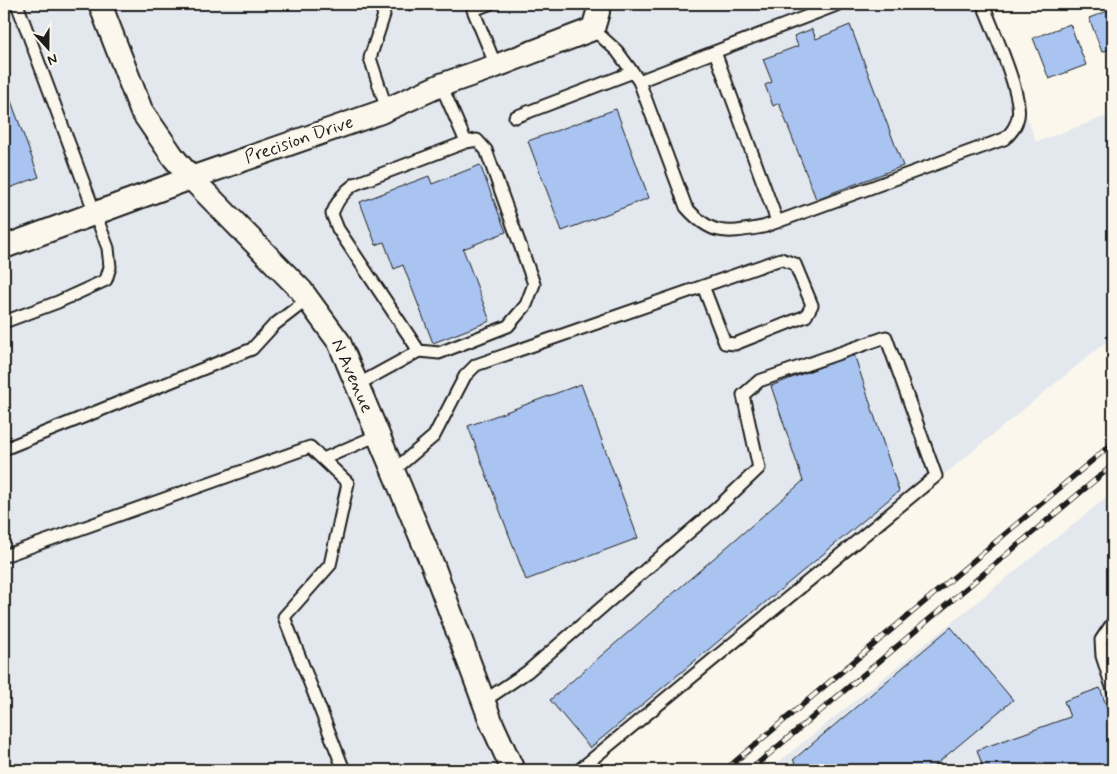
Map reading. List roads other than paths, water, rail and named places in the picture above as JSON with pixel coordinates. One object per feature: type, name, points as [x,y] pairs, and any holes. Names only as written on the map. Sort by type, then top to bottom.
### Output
[{"type":"street","name":"N Avenue","points":[[100,4],[141,110],[174,158],[308,299],[339,342],[434,568],[484,701],[513,770]]},
{"type":"street","points":[[593,29],[598,12],[598,4]]},
{"type":"street","name":"Precision Drive","points":[[4,247],[191,178],[387,110],[441,85],[593,29]]},
{"type":"lane","points":[[4,322],[58,302],[106,280],[110,267],[108,248],[17,4]]},
{"type":"lane","points":[[380,4],[384,15],[370,58],[387,110]]},
{"type":"lane","points":[[489,4],[473,10],[496,66]]},
{"type":"lane","points":[[515,117],[636,76],[715,52],[840,4]]},
{"type":"lane","points":[[593,29],[616,51],[636,76],[686,207],[708,227],[728,232],[763,227],[1004,139],[1014,131],[1019,116],[1017,94],[983,4]]},
{"type":"lane","points":[[715,52],[777,222]]},
{"type":"lane","points":[[441,85],[466,142]]},
{"type":"lane","points":[[357,385],[419,351],[439,353],[508,326],[526,305],[534,284],[486,150],[477,140],[466,142],[356,184],[346,190],[336,202],[332,214],[338,229],[419,351]]},
{"type":"lane","points":[[393,471],[434,436],[465,376],[476,365],[703,286],[781,259],[795,264],[812,305],[806,316],[735,344],[725,343],[703,286]]},
{"type":"lane","points":[[4,450],[252,349],[274,325],[308,299]]},
{"type":"lane","points":[[484,701],[526,672],[716,510],[759,468],[743,395],[759,381],[886,337],[936,476],[579,770]]},
{"type":"lane","points":[[323,459],[378,435]]},
{"type":"lane","points":[[4,556],[310,447],[348,483],[330,565],[284,617],[344,770]]},
{"type":"lane","points":[[1113,622],[1101,640],[1102,656],[1113,690]]},
{"type":"railway","points":[[725,770],[1113,443]]},
{"type":"railway","points":[[750,770],[1113,465]]}]
